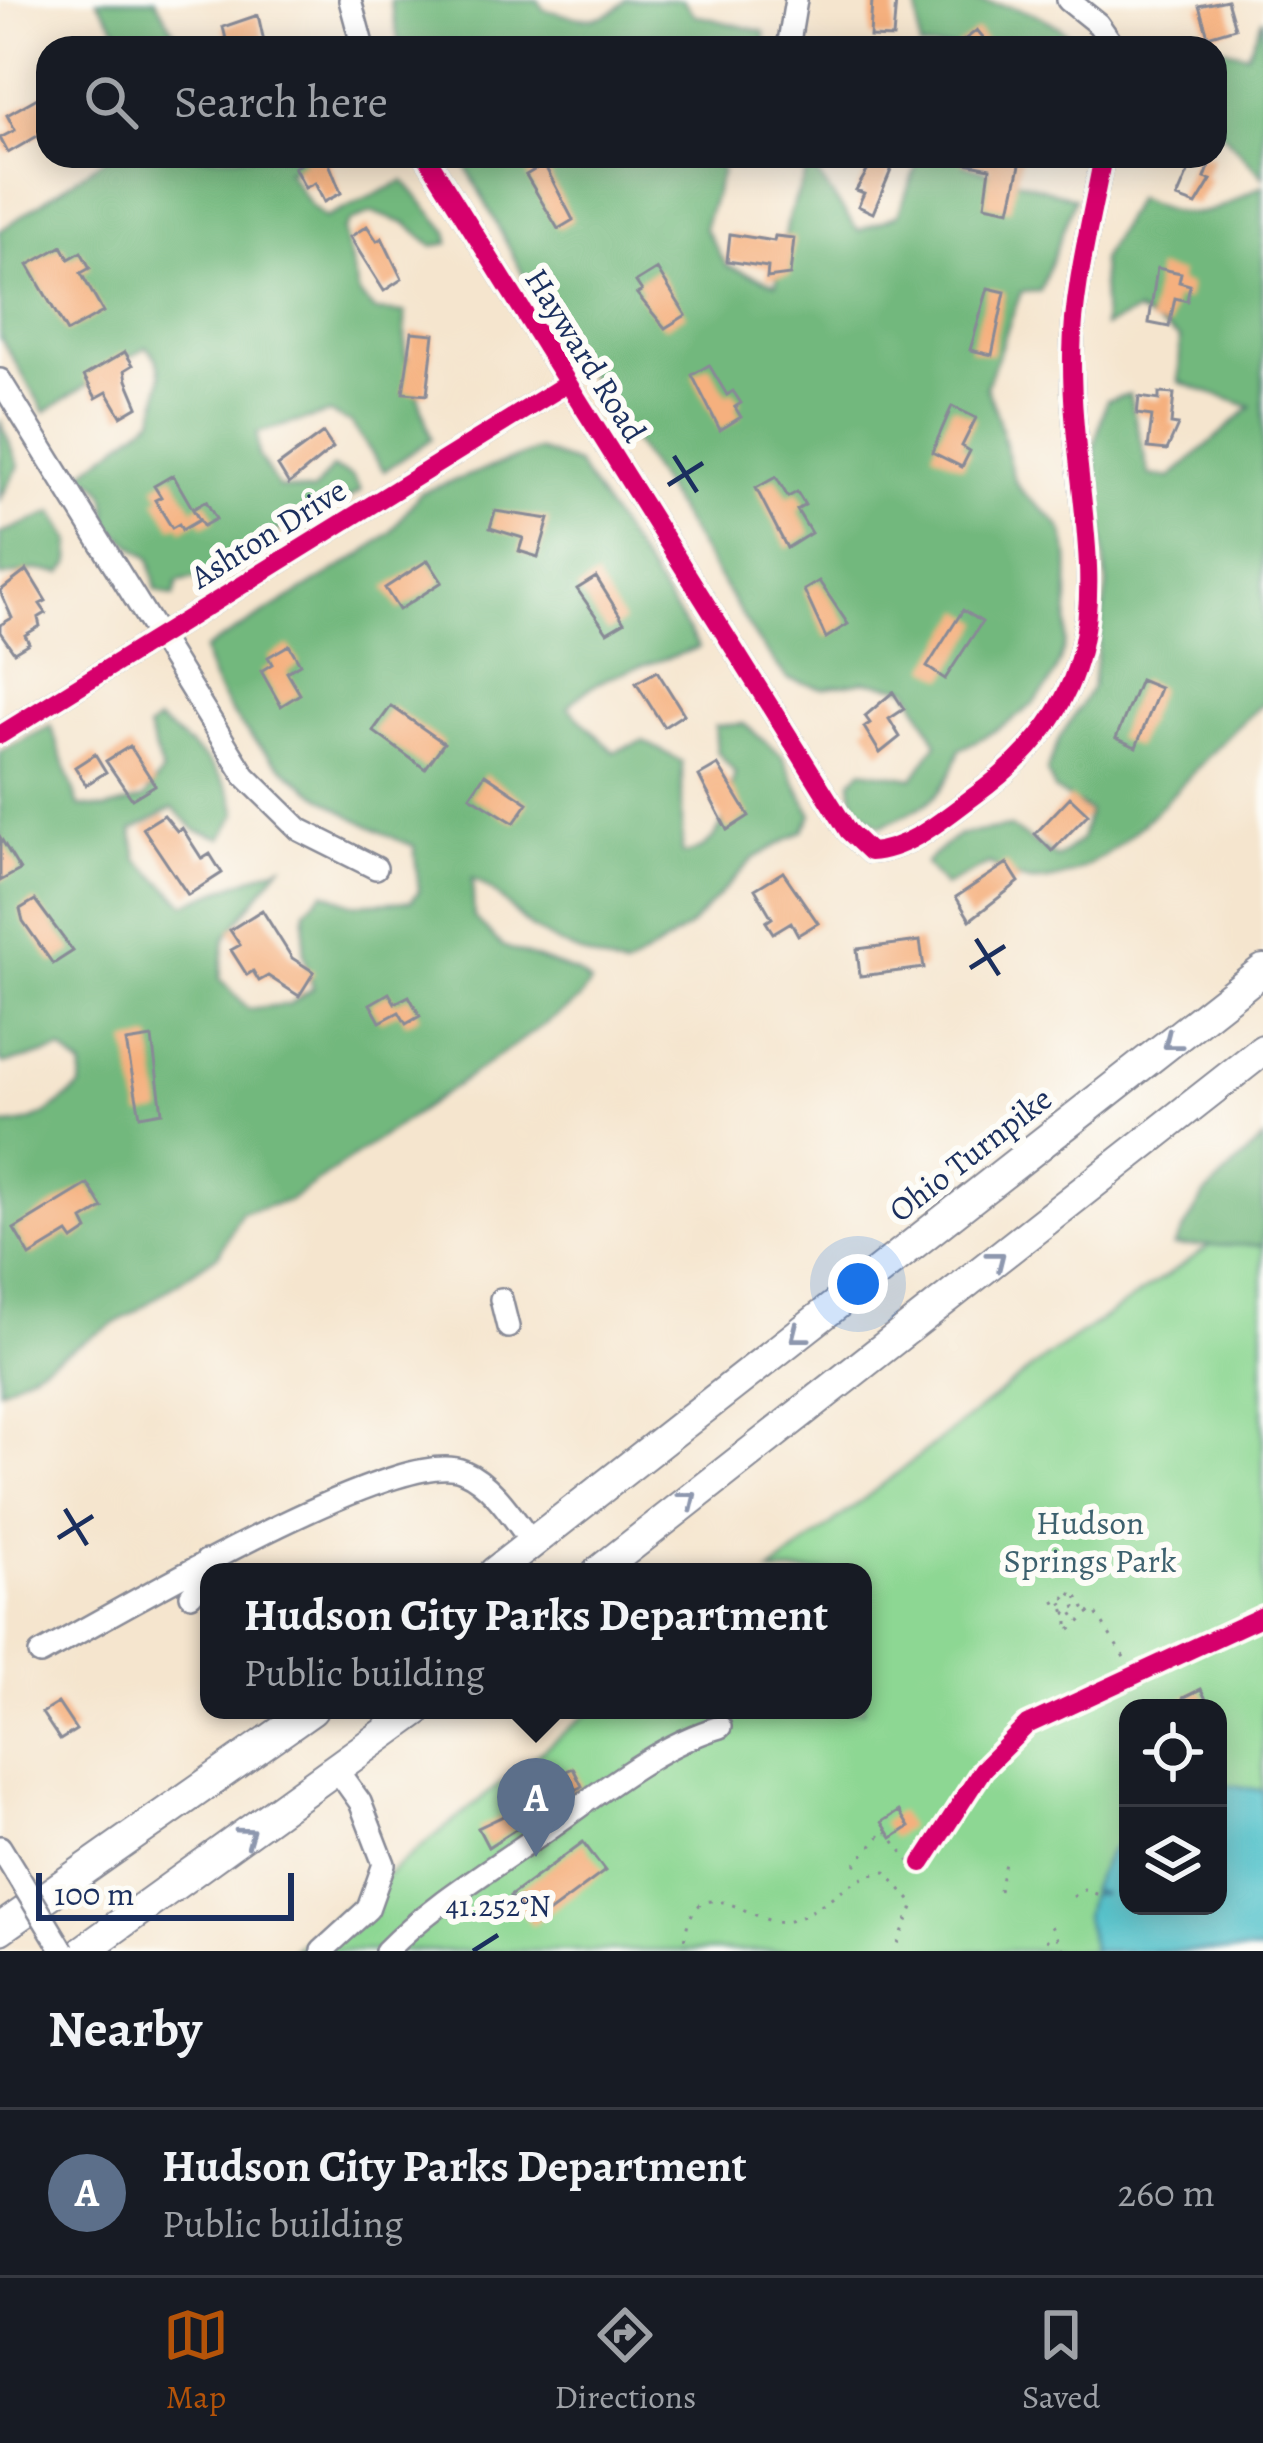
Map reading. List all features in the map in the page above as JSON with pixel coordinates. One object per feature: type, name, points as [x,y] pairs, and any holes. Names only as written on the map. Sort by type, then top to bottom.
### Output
[{"type":"highway","name":"Ohio Turnpike","points":[[506,1563],[1263,970]]},
{"type":"highway","points":[[609,1563],[1263,1050]]},
{"type":"highway","points":[[0,1929],[299,1719]]},
{"type":"highway","points":[[83,1951],[404,1719]]},
{"type":"street","points":[[350,0],[360,36]]},
{"type":"street","points":[[790,36],[796,0]]},
{"type":"street","points":[[1068,0],[1099,23],[1107,36]]},
{"type":"street","name":"Hayward Road","points":[[434,168],[810,770],[859,844],[870,852],[902,845],[1000,778],[1030,750],[1074,677],[1091,605],[1071,414],[1072,355],[1100,168]]},
{"type":"street","points":[[0,380],[264,799],[300,830],[376,868]]},
{"type":"street","name":"Ashton Drive","points":[[0,735],[568,383]]},
{"type":"street","points":[[501,1299],[508,1327]]},
{"type":"street","points":[[202,1563],[411,1471],[442,1467],[462,1470],[482,1484],[532,1543]]},
{"type":"street","points":[[40,1654],[200,1564]]},
{"type":"street","points":[[191,1595],[200,1584]]},
{"type":"street","points":[[386,1951],[444,1901],[582,1805],[697,1734],[719,1727]]},
{"type":"street","points":[[322,1951],[368,1910],[384,1864],[360,1802],[337,1770]]},
{"type":"street","points":[[0,1847],[63,1951]]},
{"type":"path","points":[[1069,1600],[1074,1592]]},
{"type":"path","points":[[1064,1614],[1076,1606],[1062,1611],[1059,1606],[1076,1595],[1084,1615]]},
{"type":"path","points":[[1054,1604],[1065,1597],[1069,1600]]},
{"type":"path","points":[[1084,1615],[1078,1625],[1069,1627],[1068,1618],[1094,1610],[1134,1673]]},
{"type":"path","points":[[922,1863],[982,1769],[1015,1734],[1134,1673],[1263,1616]]},
{"type":"path","points":[[855,1864],[873,1836],[885,1829],[917,1870]]},
{"type":"path","points":[[1000,1891],[1005,1863],[1010,1864]]},
{"type":"path","points":[[683,1951],[692,1918],[715,1901],[730,1900],[770,1921],[789,1922],[862,1876],[886,1872],[914,1905],[895,1951]]},
{"type":"path","points":[[1073,1897],[1084,1890],[1103,1895]]},
{"type":"path","points":[[1051,1926],[1064,1951]]},
{"type":"path","points":[[1039,1951],[1052,1934]]},
{"type":"green space","points":[[97,0],[155,0],[177,36],[122,36]]},
{"type":"green space","points":[[390,0],[538,0],[543,9],[598,18],[626,0],[682,0],[695,15],[764,32],[764,36],[398,36]]},
{"type":"green space","points":[[917,0],[1006,6],[1048,20],[1070,36],[919,36]]},
{"type":"green space","points":[[1263,18],[1263,177],[1227,138],[1227,49],[1247,54]]},
{"type":"green space","points":[[92,168],[296,168],[287,171],[325,218],[404,181],[448,232],[449,243],[433,246],[407,224],[372,212],[349,222],[343,231],[359,294],[375,311],[405,313],[405,353],[431,439],[384,471],[351,423],[329,413],[257,433],[258,455],[278,487],[313,492],[332,468],[352,476],[361,490],[268,535],[210,574],[178,581],[174,596],[156,590],[150,559],[107,525],[104,493],[95,482],[79,476],[154,418],[161,380],[158,362],[146,347],[45,412],[0,337],[0,231]]},
{"type":"green space","points":[[467,168],[720,168],[704,228],[727,266],[776,284],[789,215],[808,168],[858,231],[898,215],[916,168],[974,168],[1075,198],[1040,291],[1021,292],[986,387],[1017,484],[1065,538],[1067,627],[1055,674],[1043,692],[1010,722],[960,749],[947,780],[923,806],[881,826],[868,817],[853,796],[851,781],[862,770],[913,778],[937,743],[908,688],[864,681],[823,688],[788,679],[757,640],[655,474],[530,288]]},
{"type":"green space","points":[[1263,185],[1263,704],[1156,811],[1095,862],[1064,876],[1032,881],[989,864],[944,886],[925,863],[958,835],[1010,827],[1057,858],[1081,840],[1089,811],[1055,790],[1047,772],[1059,739],[1092,687],[1107,586],[1094,447],[1107,400],[1129,394],[1149,475],[1170,478],[1251,407],[1179,382],[1180,338],[1137,312],[1104,327],[1101,260],[1136,198],[1173,212],[1201,213]]},
{"type":"green space","points":[[0,420],[19,466],[0,499]]},
{"type":"green space","points":[[538,450],[577,464],[699,647],[612,676],[568,707],[614,752],[643,741],[682,762],[682,854],[696,851],[715,836],[729,800],[735,773],[717,751],[715,726],[744,724],[782,756],[812,815],[803,831],[753,859],[689,927],[625,969],[545,936],[472,879],[474,917],[502,946],[578,973],[590,983],[578,1001],[289,1201],[241,1212],[219,1254],[138,1310],[0,1390],[0,1125],[24,1123],[53,1109],[81,1086],[82,1067],[62,1050],[3,1064],[0,1059],[0,752],[51,726],[79,806],[105,809],[144,799],[162,772],[148,729],[158,721],[195,750],[225,784],[237,813],[222,838],[196,830],[173,808],[132,830],[137,859],[185,904],[281,866],[225,938],[220,979],[248,1009],[290,1004],[313,988],[304,954],[305,910],[324,892],[353,904],[411,901],[419,891],[414,846],[317,794],[257,743],[214,682],[204,650],[361,555],[392,531],[420,493]]},
{"type":"green space","points":[[53,512],[71,541],[70,564],[62,573],[38,570],[0,577],[0,534]]},
{"type":"green space","points":[[1263,1139],[1263,1245],[1174,1246],[1204,1196]]},
{"type":"green space","name":"Hudson Springs Park","points":[[1263,1210],[1263,1951],[292,1951],[581,1719],[872,1719],[872,1563],[782,1563],[1044,1359]]},
{"type":"water","points":[[1227,1785],[1263,1791],[1263,1951],[1093,1951],[1085,1917],[1090,1894],[1104,1894],[1090,1890],[1119,1842],[1119,1915],[1227,1915]]},
{"type":"building","points":[[872,0],[896,0],[893,36],[870,36]]},
{"type":"building","points":[[1227,0],[1235,28],[1208,36],[1199,6]]},
{"type":"building","points":[[258,15],[263,36],[225,36],[223,27]]},
{"type":"building","points":[[36,99],[36,137],[8,153],[0,138],[15,130],[7,115]]},
{"type":"building","points":[[295,168],[331,168],[341,193],[324,202],[315,183],[305,188]]},
{"type":"building","points":[[546,168],[573,220],[558,229],[526,175]]},
{"type":"building","points":[[869,168],[892,168],[873,213],[858,206],[864,193],[856,190]]},
{"type":"building","points":[[990,168],[1019,168],[1010,210],[985,205]]},
{"type":"building","points":[[1190,168],[1209,168],[1205,178],[1211,180],[1196,205],[1177,198]]},
{"type":"building","points":[[367,226],[377,241],[382,238],[402,279],[384,291],[350,237]]},
{"type":"building","points":[[730,234],[774,241],[775,236],[794,238],[790,275],[767,278],[768,267],[727,261]]},
{"type":"building","points":[[62,246],[69,259],[81,252],[90,268],[81,273],[103,312],[67,332],[28,265]]},
{"type":"building","points":[[1157,268],[1181,273],[1179,282],[1190,285],[1187,301],[1175,298],[1169,327],[1149,323]]},
{"type":"building","points":[[657,269],[686,315],[665,328],[637,294],[642,291],[636,282]]},
{"type":"building","points":[[988,288],[1005,292],[992,355],[970,350]]},
{"type":"building","points":[[412,332],[434,334],[427,395],[403,393]]},
{"type":"building","points":[[125,352],[133,365],[125,370],[138,406],[121,416],[107,392],[96,398],[84,376]]},
{"type":"building","points":[[709,365],[727,395],[733,391],[741,403],[735,407],[741,417],[720,430],[692,375]]},
{"type":"building","points":[[1159,393],[1174,394],[1171,424],[1178,425],[1167,450],[1148,448],[1152,416],[1137,414],[1139,397],[1159,400]]},
{"type":"building","points":[[952,406],[976,418],[962,446],[970,451],[962,467],[932,452]]},
{"type":"building","points":[[323,433],[333,448],[289,484],[278,466]]},
{"type":"building","points":[[173,475],[199,520],[182,530],[179,524],[172,528],[155,500],[161,497],[154,486]]},
{"type":"building","points":[[776,477],[788,497],[797,492],[805,505],[797,510],[811,533],[787,548],[756,488]]},
{"type":"building","points":[[206,501],[216,519],[203,526],[193,509]]},
{"type":"building","points":[[495,511],[549,519],[538,557],[519,551],[523,538],[490,528]]},
{"type":"building","points":[[428,560],[442,582],[399,610],[385,588]]},
{"type":"building","points":[[27,570],[46,601],[40,604],[46,613],[38,618],[40,626],[25,635],[29,643],[14,652],[0,632],[0,625],[12,618],[0,591]]},
{"type":"building","points":[[596,577],[624,622],[607,632],[577,589]]},
{"type":"building","points":[[819,581],[848,624],[826,638],[804,590]]},
{"type":"building","points":[[963,610],[982,622],[945,679],[927,667]]},
{"type":"building","points":[[289,645],[300,664],[287,672],[300,694],[281,706],[261,671],[272,664],[268,657]]},
{"type":"building","points":[[657,671],[684,714],[664,727],[636,683]]},
{"type":"building","points":[[1140,680],[1160,688],[1136,747],[1116,738]]},
{"type":"building","points":[[893,692],[904,709],[889,719],[900,737],[880,753],[864,727],[870,723],[865,716]]},
{"type":"building","points":[[391,706],[444,743],[425,769],[373,731]]},
{"type":"building","points":[[130,746],[155,785],[132,799],[106,761]]},
{"type":"building","points":[[95,754],[106,772],[86,785],[75,767]]},
{"type":"building","points":[[718,765],[749,816],[727,830],[699,776]]},
{"type":"building","points":[[485,774],[528,803],[514,823],[470,796]]},
{"type":"building","points":[[1070,797],[1088,814],[1052,851],[1035,834]]},
{"type":"building","points":[[164,815],[177,831],[182,828],[202,859],[210,854],[222,873],[188,895],[143,828]]},
{"type":"building","points":[[0,837],[20,870],[0,881]]},
{"type":"building","points":[[1007,863],[1019,882],[970,920],[956,897]]},
{"type":"building","points":[[783,872],[818,923],[798,935],[791,922],[773,933],[766,922],[772,918],[755,889]]},
{"type":"building","points":[[35,900],[73,951],[53,964],[23,921],[20,909]]},
{"type":"building","points":[[262,910],[292,958],[314,972],[299,996],[268,976],[259,981],[253,971],[247,975],[231,950],[240,945],[230,930]]},
{"type":"building","points":[[920,941],[924,968],[860,976],[857,949]]},
{"type":"building","points":[[389,993],[395,1003],[409,996],[420,1016],[406,1024],[399,1012],[380,1022],[370,1004]]},
{"type":"building","points":[[152,1038],[162,1112],[140,1116],[126,1042]]},
{"type":"building","points":[[88,1184],[103,1208],[83,1220],[88,1230],[73,1240],[68,1233],[30,1256],[14,1229]]},
{"type":"building","points":[[1201,1689],[1206,1699],[1184,1699]]},
{"type":"building","points":[[58,1703],[76,1730],[60,1740],[42,1713]]},
{"type":"building","points":[[573,1768],[582,1786],[488,1847],[478,1828],[543,1797],[537,1785]]},
{"type":"building","points":[[899,1811],[909,1827],[892,1838],[882,1822]]},
{"type":"building","points":[[583,1842],[605,1871],[532,1925],[510,1896]]},
{"type":"cycle path","points":[[434,168],[848,831],[870,852],[898,846],[924,832],[1028,749],[1063,700],[1082,649],[1088,596],[1072,355],[1079,280],[1101,168]]},
{"type":"cycle path","points":[[0,735],[568,383]]},
{"type":"cycle path","points":[[922,1863],[983,1769],[1027,1725],[1263,1616]]},
{"type":"place","name":"Hudson City Parks Department","points":[[536,1857]]}]
